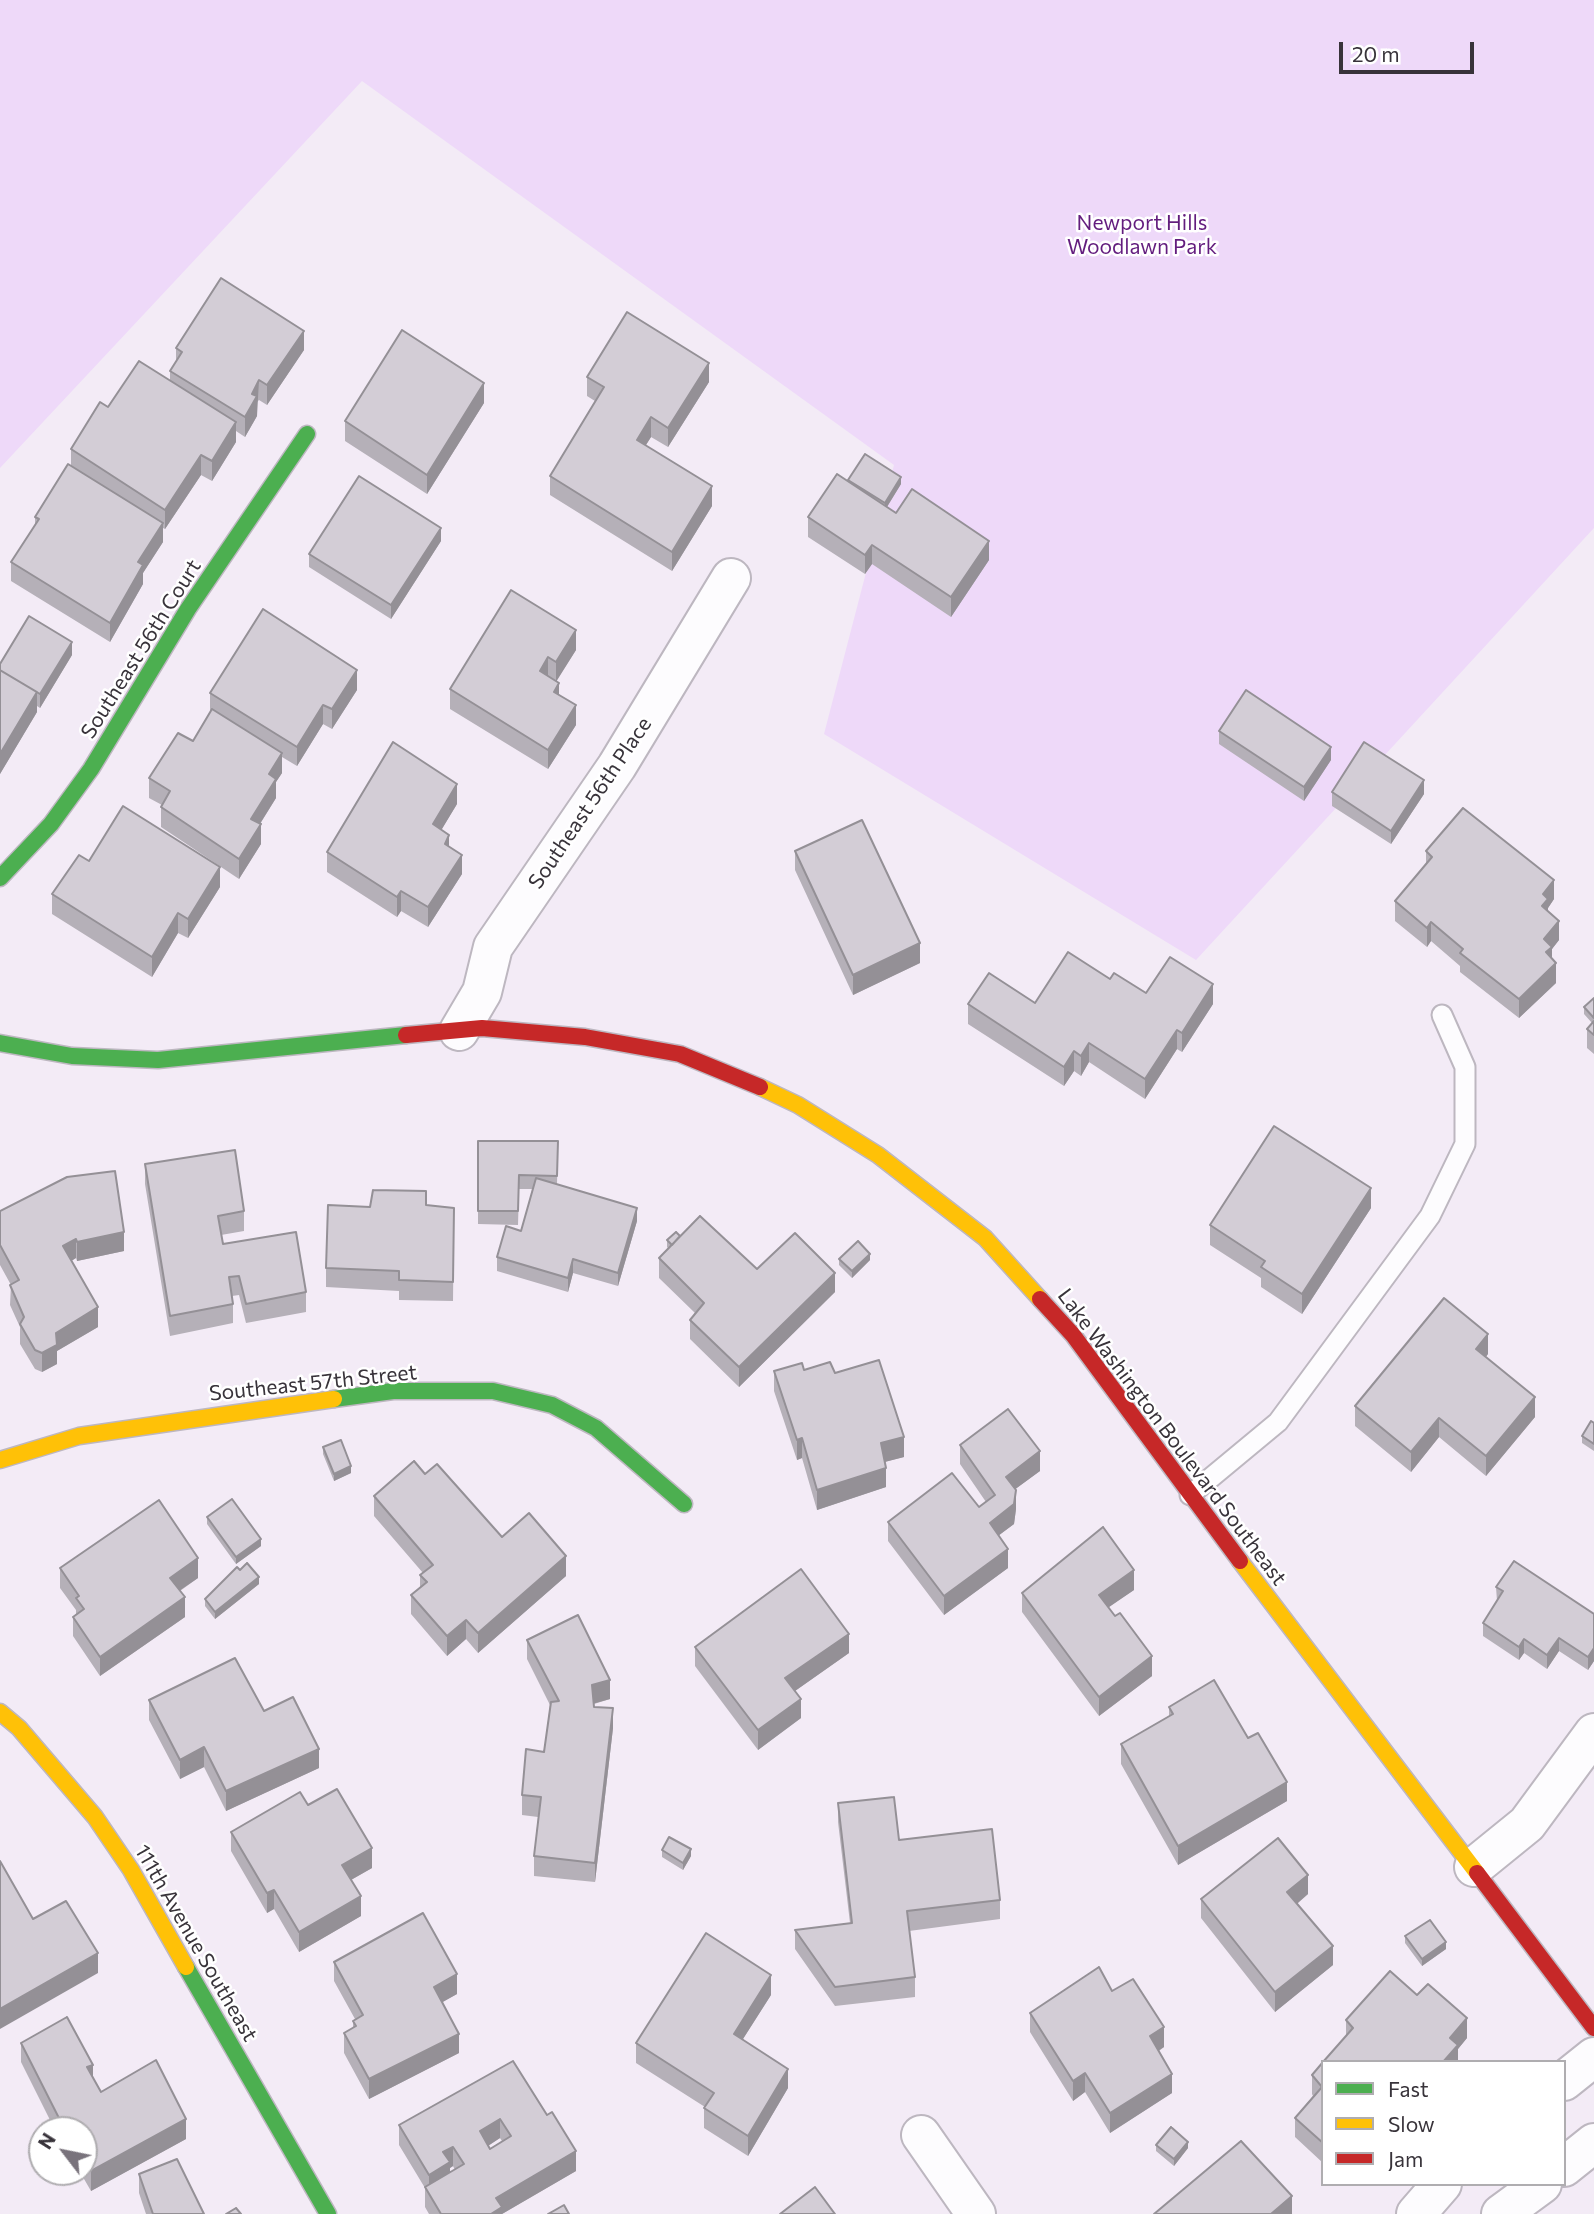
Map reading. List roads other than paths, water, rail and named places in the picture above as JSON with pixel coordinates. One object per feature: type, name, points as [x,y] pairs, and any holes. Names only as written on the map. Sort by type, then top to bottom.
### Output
[{"type":"main road","name":"Southeast 56th Court","points":[[0,878],[51,824],[91,769],[188,608],[307,434]]},
{"type":"main road","name":"Lake Washington Boulevard Southeast","points":[[0,1043],[72,1056],[158,1060],[482,1028],[585,1037],[680,1054],[738,1076],[798,1105],[878,1155],[985,1238],[1073,1335],[1190,1495],[1594,2028]]},
{"type":"main road","name":"Southeast 57th Street","points":[[0,1460],[79,1436],[196,1417],[393,1391],[493,1391],[552,1405],[596,1429],[684,1504]]},
{"type":"main road","name":"111th Avenue Southeast","points":[[0,1712],[19,1728],[95,1817],[131,1870],[328,2214]]},
{"type":"street","name":"Southeast 56th Place","points":[[460,1031],[482,992],[493,947],[617,766],[731,578]]},
{"type":"street","points":[[1474,1867],[1527,1824],[1594,1733]]},
{"type":"street","points":[[1566,2079],[1594,2057]]},
{"type":"street","points":[[920,2135],[976,2214]]},
{"type":"street","points":[[1566,2164],[1594,2143]]},
{"type":"street","points":[[1416,2214],[1440,2186]]},
{"type":"street","points":[[1501,2214],[1539,2186]]},
{"type":"lane","points":[[1190,1495],[1278,1422],[1430,1216],[1465,1144],[1465,1067],[1442,1015]]},
{"type":"park label","name":"Newport Hills Woodlawn Park","points":[[1142,235]]}]
